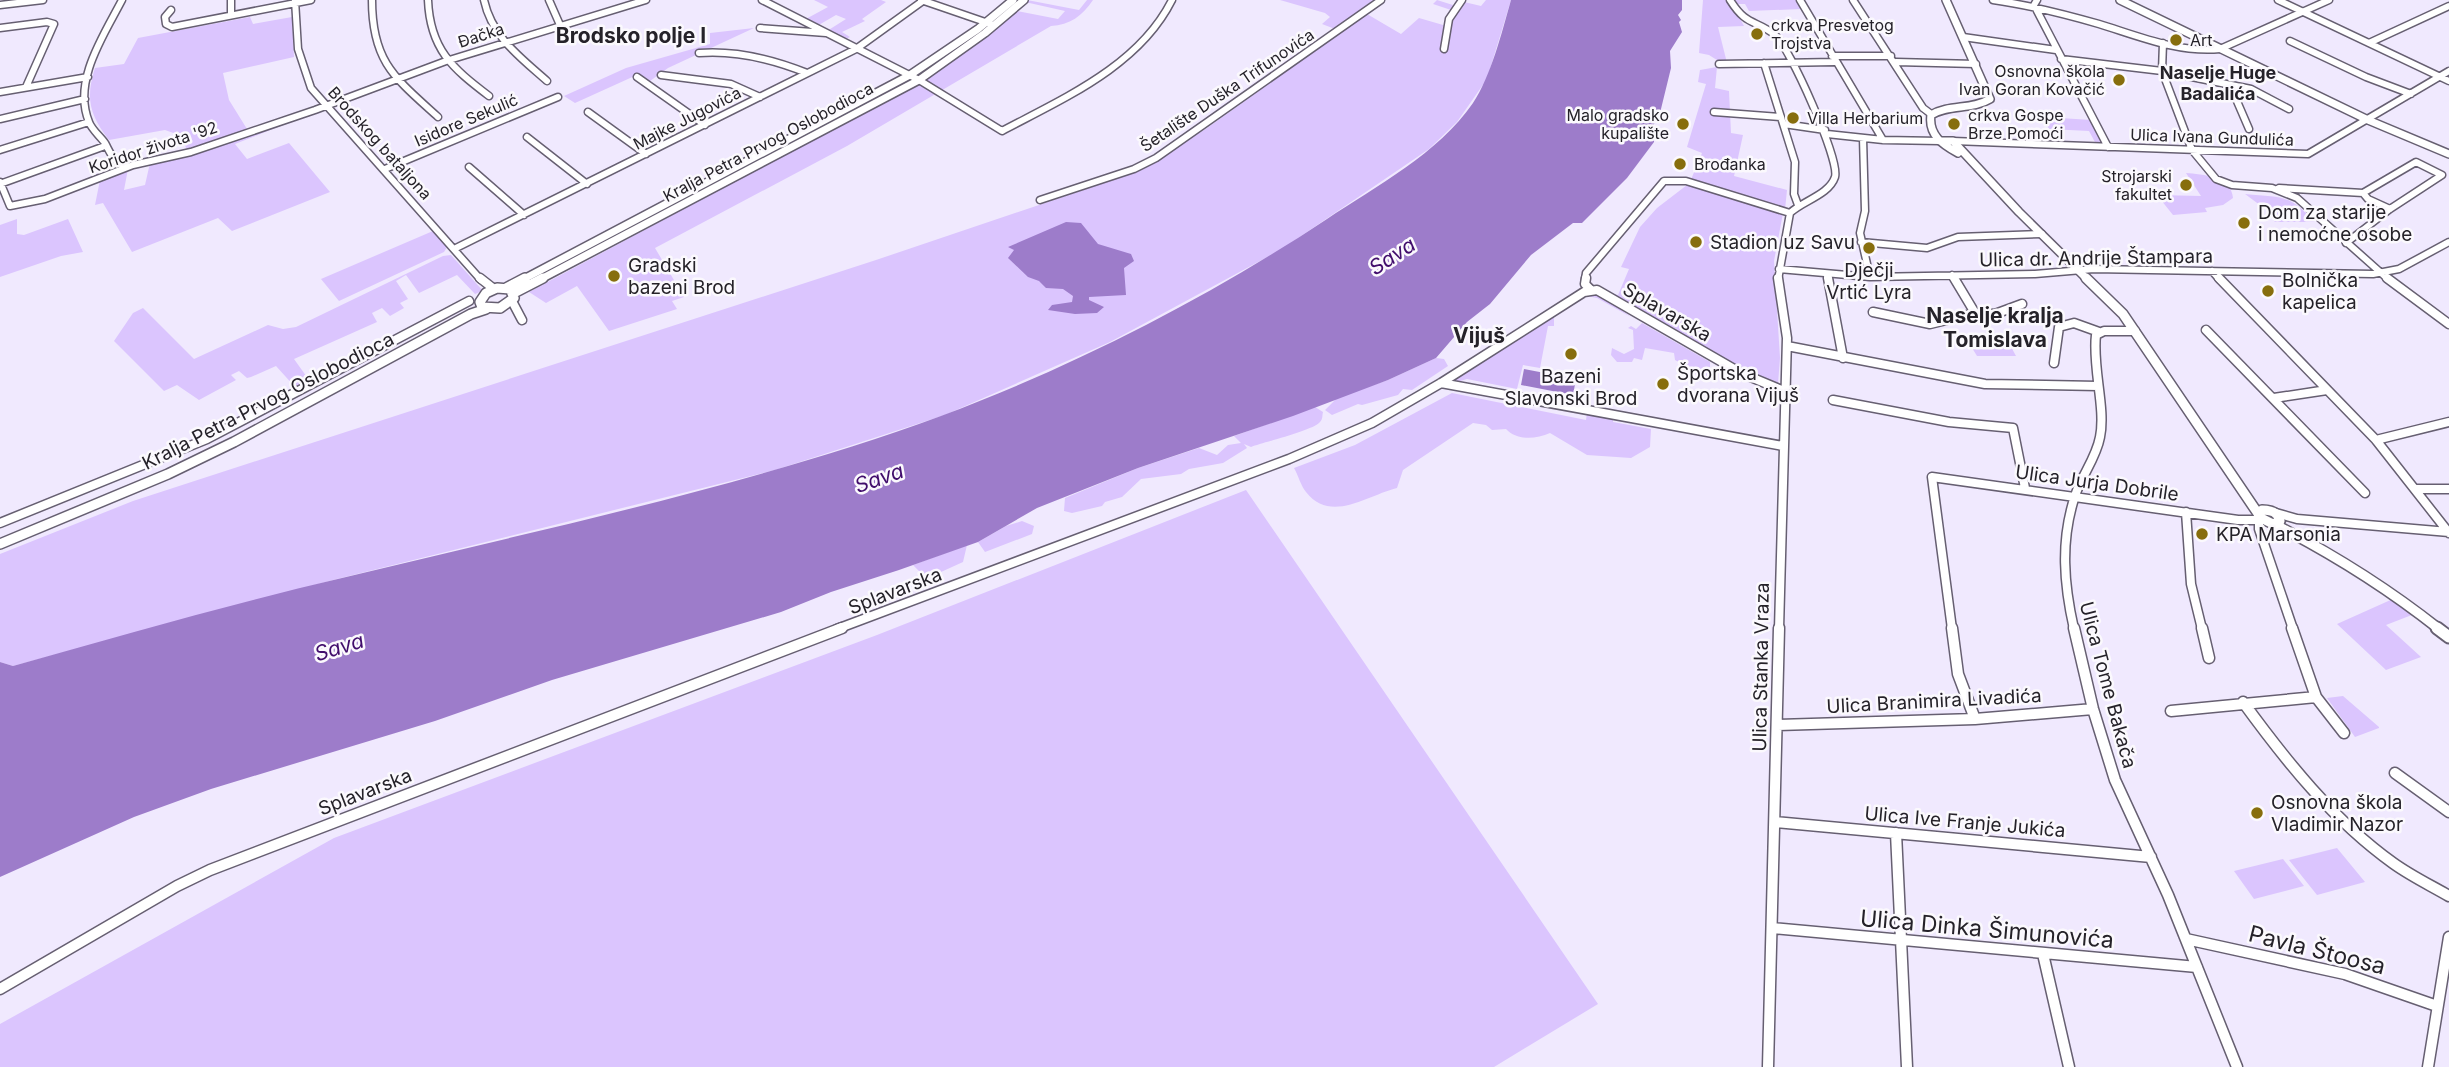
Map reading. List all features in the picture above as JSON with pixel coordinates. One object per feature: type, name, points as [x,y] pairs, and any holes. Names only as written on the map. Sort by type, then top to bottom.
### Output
[{"type":"main road","name":"Kralja Petra Prvog Oslobodioca","points":[[511,300],[754,158],[910,75],[986,23],[1013,0]]},
{"type":"main road","name":"Kralja Petra Prvog Oslobodioca","points":[[0,544],[179,469],[483,307],[511,300],[919,80],[996,25],[1024,0]]},
{"type":"main road","points":[[1946,0],[1991,97],[1990,101],[1931,115],[1930,122],[1947,143],[1972,160],[2136,331],[2231,472],[2268,517],[2392,592],[2449,637]]},
{"type":"main road","points":[[2120,0],[2368,120],[2449,153]]},
{"type":"main road","points":[[754,158],[762,164]]},
{"type":"main road","points":[[483,307],[481,299],[490,291],[511,300]]},
{"type":"street","points":[[0,5],[43,0]]},
{"type":"street","points":[[122,0],[88,76],[85,99],[89,122],[115,162],[120,165],[133,165]]},
{"type":"street","points":[[231,0],[231,15]]},
{"type":"street","points":[[171,10],[165,17],[166,24],[172,27],[311,0]]},
{"type":"street","points":[[372,0],[372,36],[378,53],[396,79],[438,117]]},
{"type":"street","points":[[428,0],[427,22],[446,61],[489,96]]},
{"type":"street","points":[[484,0],[490,24],[503,42],[547,81]]},
{"type":"street","points":[[549,0],[560,25]]},
{"type":"street","points":[[609,0],[614,9]]},
{"type":"street","name":"Đačka","points":[[327,105],[503,42],[646,0]]},
{"type":"street","points":[[762,0],[910,75],[1002,131],[1076,90],[1133,51],[1169,10],[1172,0]]},
{"type":"street","points":[[923,0],[996,25]]},
{"type":"street","name":"Majke Jugovića","points":[[456,248],[856,49],[923,0]]},
{"type":"street","name":"Šetalište Duška Trifunovića","points":[[1040,201],[1134,169],[1156,158],[1381,0]]},
{"type":"street","points":[[1444,49],[1448,19],[1462,0]]},
{"type":"street","points":[[1591,290],[1585,284],[1586,274],[1664,181],[1686,181],[1790,213],[1798,205],[1822,192],[1835,177],[1836,166],[1826,132],[1777,36],[1741,17],[1730,0]]},
{"type":"street","points":[[1800,0],[1883,140]]},
{"type":"street","points":[[1853,0],[1931,115]]},
{"type":"street","points":[[1993,0],[2036,2],[2163,43],[2193,49],[2220,49],[2329,0]]},
{"type":"street","points":[[2277,0],[2449,81]]},
{"type":"street","name":"Brodskog bataljona","points":[[295,1],[300,58],[311,88],[456,248],[490,291]]},
{"type":"street","points":[[2036,2],[2056,50],[2108,147]]},
{"type":"street","points":[[2369,43],[2449,6]]},
{"type":"street","points":[[0,28],[47,22],[54,24],[26,88]]},
{"type":"street","points":[[760,28],[826,33]]},
{"type":"street","points":[[1963,37],[2056,50]]},
{"type":"street","points":[[2290,41],[2366,77],[2411,93]]},
{"type":"street","points":[[2163,43],[2162,71],[2192,150],[2216,179],[2232,185],[2363,193],[2416,162],[2442,175],[2390,209],[2346,243]]},
{"type":"street","points":[[699,53],[764,58],[783,62],[807,73]]},
{"type":"street","points":[[1719,64],[1793,63],[1891,56]]},
{"type":"street","points":[[2061,59],[2162,71],[2250,89],[2289,109]]},
{"type":"street","points":[[1896,62],[1976,64]]},
{"type":"street","points":[[1764,63],[1795,162],[1794,194],[1798,205]]},
{"type":"street","name":"Ulica Ivana Gundulića","points":[[1714,112],[1782,120],[1826,132],[1883,140],[2308,154],[2449,71]]},
{"type":"street","points":[[661,75],[731,84],[760,97]]},
{"type":"street","points":[[0,92],[88,76]]},
{"type":"street","points":[[637,78],[705,125]]},
{"type":"street","points":[[2230,85],[2249,129]]},
{"type":"street","name":"Isidore Sekulić","points":[[385,169],[558,97]]},
{"type":"street","points":[[0,120],[85,99]]},
{"type":"street","name":"Koridor života '92","points":[[0,183],[10,206],[45,199],[133,165],[191,152],[327,105]]},
{"type":"street","points":[[587,112],[646,154]]},
{"type":"street","points":[[0,150],[89,122]]},
{"type":"street","points":[[527,138],[587,184]]},
{"type":"street","points":[[1863,138],[1866,211],[1860,233],[1870,277]]},
{"type":"street","points":[[0,183],[105,146]]},
{"type":"street","points":[[469,167],[524,215]]},
{"type":"street","points":[[2272,188],[2297,198],[2381,273],[2449,324]]},
{"type":"street","points":[[2297,189],[2297,198]]},
{"type":"street","points":[[2363,193],[2368,199],[2390,209]]},
{"type":"street","name":"Ulica Stanka Vraza","points":[[1768,1067],[1787,346],[1779,269],[1790,213]]},
{"type":"street","points":[[1861,242],[1927,248],[1958,237],[2042,234]]},
{"type":"street","name":"Ulica dr. Andrije Štampara","points":[[1779,269],[1870,277],[2080,271],[2381,273],[2399,269],[2449,242]]},
{"type":"street","points":[[2212,271],[2376,440],[2449,532]]},
{"type":"street","points":[[1827,274],[1843,358]]},
{"type":"street","points":[[1952,275],[1975,313]]},
{"type":"street","name":"Splavarska","points":[[0,989],[177,886],[210,870],[543,740],[1289,459],[1372,423],[1441,383],[1558,307],[1591,290],[1604,293],[1741,373],[1784,391]]},
{"type":"street","points":[[511,300],[522,320]]},
{"type":"street","name":"Kralja Petra Prvog Oslobodioca","points":[[0,523],[207,439],[469,301]]},
{"type":"street","points":[[1873,312],[1922,323],[1937,323],[1956,315],[1995,314],[2022,304]]},
{"type":"street","points":[[2054,363],[2059,327],[2074,323],[2099,332],[2136,331]]},
{"type":"street","points":[[420,326],[429,338]]},
{"type":"street","points":[[2206,330],[2365,493]]},
{"type":"street","name":"Ulica Tome Bakača","points":[[2099,332],[2095,344],[2100,443],[2076,495],[2063,576],[2093,709],[2115,780],[2186,939],[2237,1067]]},
{"type":"street","points":[[1787,346],[1985,384],[2098,386]]},
{"type":"street","points":[[1441,383],[1783,446]]},
{"type":"street","points":[[2274,398],[2327,390]]},
{"type":"street","points":[[1833,400],[1949,422],[2013,428],[2025,488]]},
{"type":"street","points":[[2376,440],[2449,422]]},
{"type":"street","name":"Ulica Jurja Dobrile","points":[[1975,719],[1958,674],[1932,477],[2076,495],[2238,520],[2268,517],[2449,532]]},
{"type":"street","points":[[2416,489],[2449,489]]},
{"type":"street","points":[[2186,512],[2191,584],[2208,658]]},
{"type":"street","points":[[2268,517],[2268,548],[2316,697],[2344,733]]},
{"type":"street","points":[[2171,711],[2316,697]]},
{"type":"street","points":[[2243,702],[2271,742],[2324,804],[2390,861],[2449,896]]},
{"type":"street","name":"Ulica Branimira Livadića","points":[[1777,725],[1975,719],[2093,709]]},
{"type":"street","points":[[2395,774],[2449,812]]},
{"type":"street","name":"Ulica Ive Franje Jukića","points":[[1776,822],[2151,857]]},
{"type":"street","points":[[1896,833],[1907,1067]]},
{"type":"street","name":"Ulica Dinka Šimunovića","points":[[1772,928],[2197,967]]},
{"type":"street","points":[[2428,1067],[2449,937]]},
{"type":"street","name":"Pavla Štoosa","points":[[2186,939],[2356,977],[2389,986],[2437,1006]]},
{"type":"street","points":[[2043,954],[2069,1067]]},
{"type":"shaded area","points":[[814,0],[886,2],[862,19],[865,21],[842,32],[850,37],[844,40],[827,31],[846,19],[836,15],[817,26],[804,20],[828,7]]},
{"type":"shaded area","points":[[1027,0],[1079,10],[1087,0],[1093,0],[1075,19],[1051,26],[847,146],[655,248],[684,297],[672,301],[677,309],[609,331],[577,286],[546,303],[529,292],[879,104],[1017,11],[1058,19],[1065,11],[1025,2]]},
{"type":"shaded area","points":[[1280,0],[1376,0],[1335,29],[1322,24],[1330,17],[1325,13]]},
{"type":"shaded area","points":[[1437,0],[1456,6],[1460,1],[1481,6],[1486,0],[1511,0],[1487,79],[1457,122],[1429,149],[1282,249],[1110,342],[945,415],[775,470],[337,579],[13,666],[0,662],[0,554],[133,501],[876,260],[1137,172],[1207,128],[1367,14],[1401,34],[1419,18],[1450,27],[1454,11],[1433,4]]},
{"type":"shaded area","points":[[1703,0],[1730,0],[1744,26],[1718,27],[1728,67],[1709,55],[1699,53]]},
{"type":"shaded area","points":[[1735,0],[1796,0],[1801,9],[1749,11],[1745,4],[1737,4]]},
{"type":"shaded area","points":[[250,17],[253,24],[292,17],[294,57],[223,73],[229,100],[247,129],[188,151],[179,135],[165,130],[109,140],[97,123],[91,106],[90,89],[95,68],[124,64],[138,38]]},
{"type":"shaded area","points":[[754,28],[668,68],[650,81],[639,74],[575,103],[564,96],[626,68],[710,44],[710,33]]},
{"type":"shaded area","points":[[1717,67],[1715,88],[1729,91],[1731,133],[1743,135],[1734,176],[1787,190],[1785,210],[1690,182],[1702,153],[1687,147],[1706,84],[1698,82],[1700,70]]},
{"type":"shaded area","points":[[2043,117],[2092,120],[2105,145],[2096,144],[2089,131],[2049,129]]},
{"type":"shaded area","points":[[280,122],[283,125],[235,144],[247,159],[289,143],[330,192],[232,231],[218,218],[132,252],[103,203],[95,205],[100,180],[128,169],[124,190],[145,185],[150,163]]},
{"type":"shaded area","points":[[2186,173],[2222,181],[2231,191],[2233,198],[2223,205],[2205,208],[2207,212],[2173,215],[2157,195],[2201,196]]},
{"type":"shaded area","points":[[1687,185],[1783,213],[1774,261],[1780,358],[1778,384],[1774,385],[1696,344],[1609,293],[1618,295],[1629,269],[1621,267],[1640,227],[1657,208]]},
{"type":"shaded area","points":[[2245,194],[2291,201],[2315,222],[2275,222],[2272,218],[2276,217]]},
{"type":"shaded area","points":[[17,219],[17,234],[24,235],[68,219],[83,252],[61,256],[0,277],[0,225]]},
{"type":"shaded area","points":[[433,231],[447,247],[444,252],[339,301],[321,279]]},
{"type":"shaded area","points":[[451,255],[483,291],[475,294],[457,275],[419,293],[406,275],[396,281],[408,299],[400,303],[404,308],[390,316],[382,308],[372,313],[377,322],[294,359],[309,380],[295,387],[276,366],[247,378],[239,371],[231,375],[236,380],[199,400],[177,385],[164,391],[114,341],[133,313],[143,308],[194,359],[268,325],[283,329],[296,327],[443,256]]},
{"type":"shaded area","points":[[1598,294],[1631,317],[1597,298],[1587,296],[1554,316],[1554,326],[1548,326],[1540,368],[1523,365],[1517,389],[1467,379],[1457,382],[1455,378],[1581,297]]},
{"type":"shaded area","points":[[1642,323],[1710,362],[1710,380],[1692,373],[1691,369],[1675,360],[1674,353],[1645,348],[1642,360],[1634,358],[1632,362],[1617,362],[1611,355],[1612,348],[1624,354],[1634,349],[1633,330],[1628,328],[1631,326],[1636,329]]},
{"type":"shaded area","points":[[1969,343],[2009,343],[2016,356],[1977,356]]},
{"type":"shaded area","points":[[1436,358],[1444,359],[1448,366],[1412,390],[1403,389],[1398,395],[1358,404],[1332,415],[1325,410],[1338,397],[1388,380]]},
{"type":"shaded area","points":[[1452,393],[1586,420],[1587,413],[1613,418],[1613,422],[1651,429],[1650,447],[1631,458],[1587,455],[1550,433],[1533,438],[1521,437],[1506,429],[1492,430],[1486,425],[1473,423],[1403,470],[1397,488],[1338,507],[1316,501],[1304,490],[1294,468],[1355,445]]},
{"type":"shaded area","points":[[1315,407],[1323,412],[1322,419],[1308,429],[1251,447],[1244,444],[1247,448],[1223,463],[1189,469],[1181,474],[1141,479],[1122,497],[1105,502],[1102,506],[1072,513],[1064,511],[1065,498],[1138,468],[1199,448],[1217,455],[1228,445],[1241,443],[1234,436]]},
{"type":"shaded area","points":[[1246,490],[1598,1004],[1494,1067],[0,1067],[0,1024],[334,838],[877,635]]},
{"type":"shaded area","points":[[1022,521],[1034,526],[1032,534],[985,552],[978,542],[1006,526]]},
{"type":"shaded area","points":[[967,545],[963,562],[941,572],[923,575],[913,565]]},
{"type":"shaded area","points":[[2395,598],[2417,613],[2386,625],[2421,657],[2386,670],[2337,624]]},
{"type":"shaded area","points":[[2343,696],[2379,728],[2355,737],[2327,698]]},
{"type":"shaded area","points":[[2337,848],[2365,882],[2317,895],[2289,860]]},
{"type":"shaded area","points":[[2283,859],[2304,886],[2254,899],[2234,871]]},
{"type":"water","name":"Sava","points":[[1511,0],[1682,0],[1682,10],[1678,15],[1682,32],[1670,51],[1671,68],[1660,113],[1654,124],[1654,142],[1627,178],[1582,223],[1573,223],[1531,255],[1490,304],[1467,322],[1436,358],[1388,380],[1293,416],[1138,468],[1037,508],[978,542],[831,592],[781,612],[552,680],[435,721],[211,789],[134,817],[0,877],[0,662],[13,666],[259,598],[719,486],[941,416],[1041,375],[1140,328],[1235,276],[1386,181],[1424,153],[1459,121],[1473,103],[1495,53]]},
{"type":"water","points":[[1066,222],[1081,223],[1098,244],[1131,254],[1134,261],[1124,268],[1126,295],[1089,297],[1089,300],[1104,307],[1097,313],[1075,314],[1048,310],[1052,305],[1072,302],[1073,296],[1063,289],[1046,288],[1039,281],[1028,277],[1008,258],[1014,250],[1008,247]]},
{"type":"water","points":[[1524,369],[1576,379],[1573,395],[1521,385]]},
{"type":"place","name":"crkva Presvetog Trojstva","points":[[1757,34]]},
{"type":"place","name":"Art","points":[[2176,40]]},
{"type":"place","name":"Osnovna škola Ivan Goran Kovačić","points":[[2119,80]]},
{"type":"place","name":"Villa Herbarium","points":[[1793,118]]},
{"type":"place","name":"Malo gradsko kupalište","points":[[1683,124]]},
{"type":"place","name":"crkva Gospe Brze Pomoći","points":[[1954,124]]},
{"type":"place","name":"Brođanka","points":[[1680,164]]},
{"type":"place","name":"Strojarski fakultet","points":[[2186,185]]},
{"type":"place","name":"Dom za starije i nemoćne osobe","points":[[2244,223]]},
{"type":"place","name":"Stadion uz Savu","points":[[1696,242]]},
{"type":"place","name":"Dječji Vrtić Lyra","points":[[1869,248]]},
{"type":"place","name":"Gradski bazeni Brod","points":[[614,276]]},
{"type":"place","name":"Bolnička kapelica","points":[[2268,291]]},
{"type":"place","name":"Bazeni Slavonski Brod","points":[[1571,354]]},
{"type":"place","name":"Športska dvorana Vijuš","points":[[1663,384]]},
{"type":"place","name":"KPA Marsonia","points":[[2202,534]]},
{"type":"place","name":"Osnovna škola Vladimir Nazor","points":[[2257,813]]},
{"type":"district","name":"Brodsko polje I","points":[[631,35]]},
{"type":"district","name":"Naselje Huge Badalića","points":[[2218,82]]},
{"type":"district","name":"Naselje kralja Tomislava","points":[[1995,327]]},
{"type":"district","name":"Vijuš","points":[[1479,335]]}]
